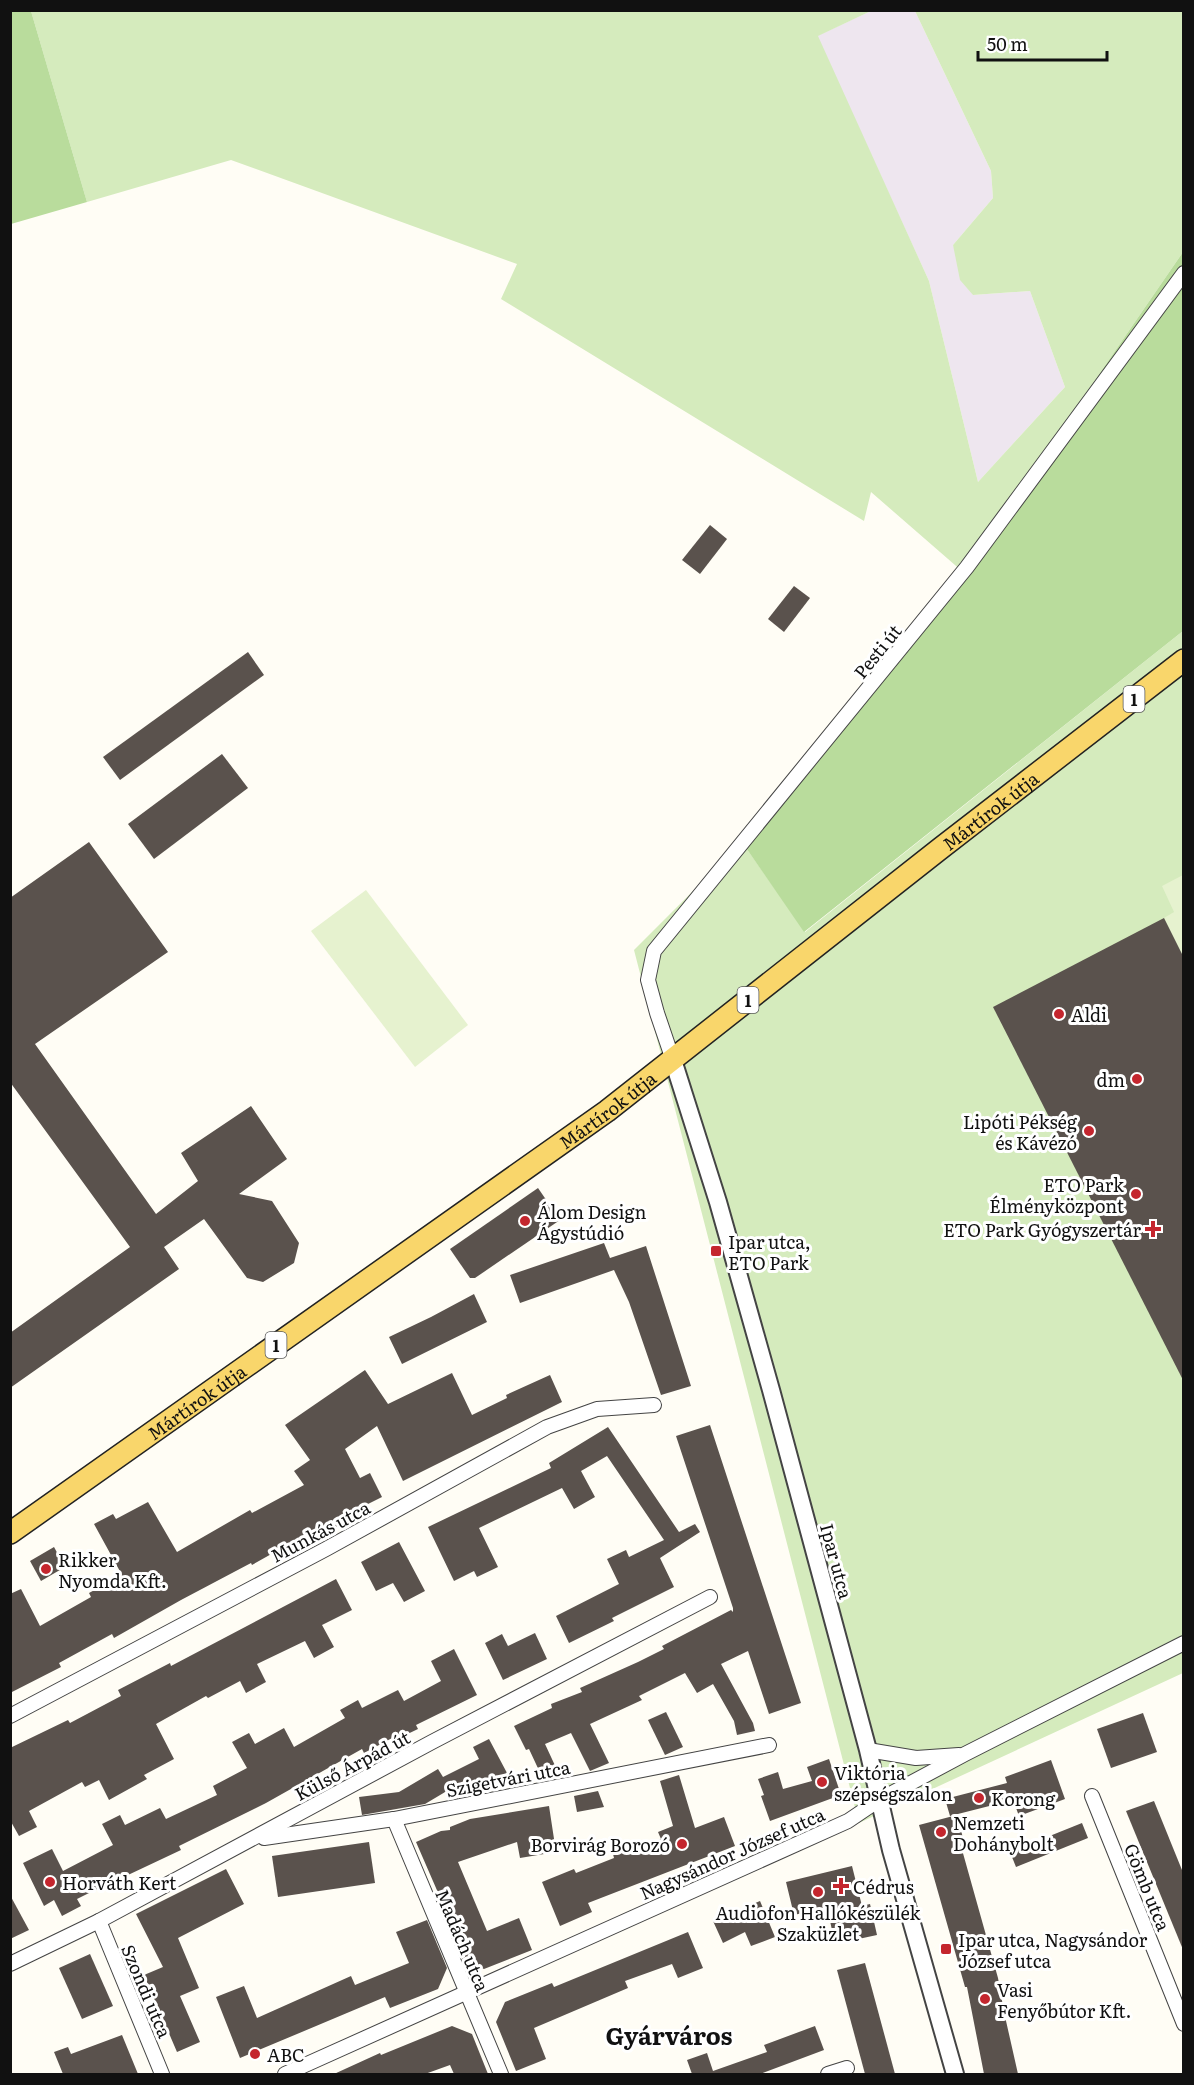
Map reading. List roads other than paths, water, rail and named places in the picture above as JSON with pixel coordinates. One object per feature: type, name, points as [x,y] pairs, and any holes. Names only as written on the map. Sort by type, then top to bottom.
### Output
[{"type":"main road","name":"Mártírok útja","points":[[10,1533],[574,1135],[1184,660]]},
{"type":"street","name":"Pesti út","points":[[673,1060],[648,980],[654,951],[967,567],[1184,273]]},
{"type":"street","name":"Ipar utca","points":[[673,1060],[718,1202],[765,1368],[868,1750],[891,1850],[955,2074]]},
{"type":"street","name":"Munkás utca","points":[[10,1716],[326,1549],[547,1427],[597,1409],[654,1406]]},
{"type":"street","name":"Külső Árpád út","points":[[10,1964],[99,1921],[432,1742],[711,1597]]},
{"type":"street","name":"Nagysándor József utca","points":[[285,2074],[848,1821],[879,1800],[964,1754],[1184,1643]]},
{"type":"street","name":"Szigetvári utca","points":[[253,1839],[394,1819],[769,1746]]},
{"type":"street","points":[[868,1750],[916,1758],[964,1754]]},
{"type":"street","name":"Gömb utca","points":[[1092,1796],[1184,2025]]},
{"type":"street","name":"Madách utca","points":[[394,1819],[501,2074]]},
{"type":"street","name":"Szondi utca","points":[[99,1921],[162,2074]]},
{"type":"street","points":[[828,2074],[847,2068]]},
{"type":"place","name":"Aldi","points":[[1059,1014]]},
{"type":"place","name":"dm","points":[[1137,1079]]},
{"type":"place","name":"Lipóti Pékség és Kávézó","points":[[1089,1131]]},
{"type":"place","name":"ETO Park Élményközpont","points":[[1136,1194]]},
{"type":"place","name":"Álom Design Ágystúdió","points":[[525,1221]]},
{"type":"place","name":"ETO Park Gyógyszertár","points":[[1153,1229]]},
{"type":"place","name":"Ipar utca, ETO Park","points":[[716,1251]]},
{"type":"place","name":"Rikker Nyomda Kft.","points":[[46,1569]]},
{"type":"place","name":"Viktória szépségszalon","points":[[822,1782]]},
{"type":"place","name":"Korong","points":[[979,1798]]},
{"type":"place","name":"Nemzeti Dohánybolt","points":[[941,1832]]},
{"type":"place","name":"Borvirág Borozó","points":[[682,1844]]},
{"type":"place","name":"Horváth Kert","points":[[50,1882]]},
{"type":"place","name":"Cédrus","points":[[841,1886]]},
{"type":"place","name":"Audiofon Hallókészülék Szaküzlet","points":[[818,1892]]},
{"type":"place","name":"Ipar utca, Nagysándor József utca","points":[[946,1949]]},
{"type":"place","name":"Vasi Fenyőbútor Kft.","points":[[985,1999]]},
{"type":"place","name":"ABC","points":[[255,2054]]},
{"type":"district","name":"Gyárváros","points":[[669,2034]]}]
